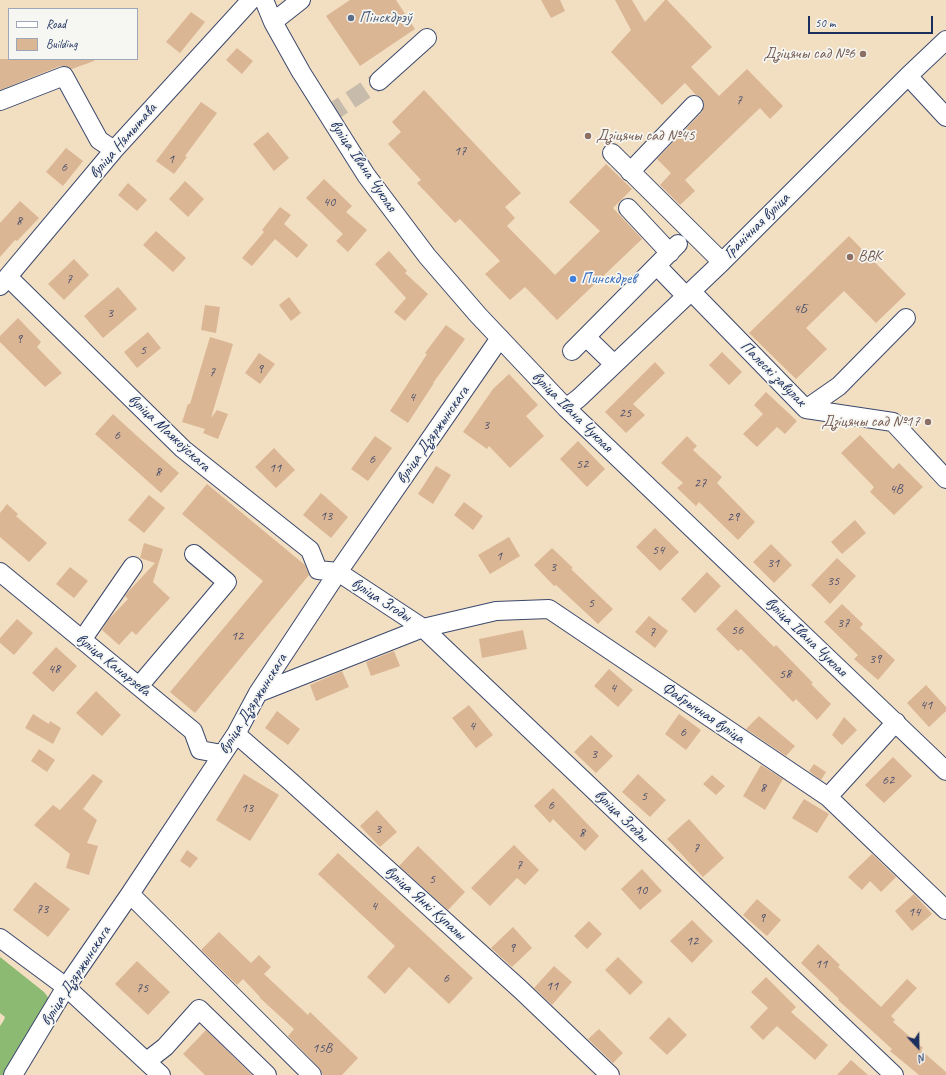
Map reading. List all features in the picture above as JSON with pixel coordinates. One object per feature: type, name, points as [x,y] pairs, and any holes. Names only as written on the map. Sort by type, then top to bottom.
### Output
[{"type":"street","name":"вуліца Нямытава","points":[[4,281],[114,150],[251,0]]},
{"type":"street","name":"вуліца Івана Чуклая","points":[[264,0],[273,22],[301,72],[366,175],[427,256],[500,338],[566,408],[946,771]]},
{"type":"street","points":[[273,22],[301,0]]},
{"type":"street","points":[[379,81],[427,38]]},
{"type":"street","name":"Гранічная вуліца","points":[[566,408],[579,398],[722,262],[946,40]]},
{"type":"street","points":[[0,101],[64,76],[100,140],[114,150]]},
{"type":"street","points":[[908,76],[946,117]]},
{"type":"street","points":[[630,172],[694,106]]},
{"type":"street","points":[[612,153],[722,262]]},
{"type":"street","points":[[572,351],[674,248],[628,208]]},
{"type":"street","name":"Палескі завулак","points":[[656,266],[689,293],[806,409],[893,422],[946,478]]},
{"type":"street","name":"вуліца Маякоўскага","points":[[4,281],[183,449],[310,550],[318,570],[338,572]]},
{"type":"street","points":[[806,409],[839,386],[906,318]]},
{"type":"street","points":[[586,337],[614,364]]},
{"type":"street","name":"вуліца Дзяржынскага","points":[[13,1075],[66,986],[130,894],[236,734],[258,693],[338,572],[500,338]]},
{"type":"street","points":[[139,686],[227,582],[194,554]]},
{"type":"street","points":[[82,640],[133,566]]},
{"type":"street","name":"вуліца Канарэева","points":[[0,572],[193,731],[200,750],[222,754]]},
{"type":"street","name":"вуліца Згоды","points":[[338,572],[423,628],[894,1075]]},
{"type":"street","name":"Фабрычная вуліца","points":[[258,693],[423,628],[496,610],[549,609],[828,797],[946,910]]},
{"type":"street","points":[[828,797],[896,722]]},
{"type":"street","name":"вуліца Янкі Купалы","points":[[236,734],[521,990],[610,1075]]},
{"type":"street","points":[[130,894],[312,1075]]},
{"type":"street","points":[[0,938],[66,986],[161,1075]]},
{"type":"street","points":[[147,1061],[165,1047],[199,1008],[267,1075]]},
{"type":"green space","points":[[0,957],[44,992],[50,1000],[5,1075],[0,1075],[0,1026],[5,1017],[0,1013]]},
{"type":"building","points":[[350,0],[396,0],[415,29],[360,66],[326,16]]},
{"type":"building","points":[[541,0],[560,0],[565,11],[551,18]]},
{"type":"building","points":[[615,0],[632,0],[645,22],[665,0],[667,0],[712,47],[691,67],[719,96],[747,69],[783,106],[770,119],[760,108],[685,180],[695,191],[680,205],[660,185],[671,173],[657,159],[702,112],[704,103],[702,98],[696,95],[685,83],[662,105],[611,52],[631,30]]},
{"type":"building","points":[[191,12],[205,22],[180,53],[166,42]]},
{"type":"building","points":[[237,48],[253,61],[242,74],[226,60]]},
{"type":"building","points":[[0,59],[94,60],[72,69],[65,66],[60,66],[0,90]]},
{"type":"building","points":[[424,90],[521,193],[505,207],[515,218],[507,226],[555,275],[600,231],[569,202],[606,164],[632,189],[613,208],[642,239],[557,320],[525,287],[510,300],[485,274],[500,261],[460,219],[455,223],[417,183],[421,180],[388,144],[401,132],[392,122]]},
{"type":"building","points":[[201,102],[217,113],[185,156],[187,157],[174,174],[156,161]]},
{"type":"building","points":[[268,132],[289,158],[274,171],[253,144]]},
{"type":"building","points":[[66,148],[83,161],[63,186],[46,172]]},
{"type":"building","points":[[324,179],[352,206],[346,212],[367,230],[348,252],[336,241],[343,234],[306,198]]},
{"type":"building","points":[[185,181],[204,199],[188,217],[169,199]]},
{"type":"building","points":[[128,183],[147,200],[137,211],[118,195]]},
{"type":"building","points":[[20,201],[39,218],[17,241],[15,240],[0,257],[0,223]]},
{"type":"building","points":[[280,207],[291,215],[284,224],[308,245],[297,258],[275,239],[252,266],[242,258],[264,232],[262,230]]},
{"type":"building","points":[[156,231],[186,258],[173,272],[143,245]]},
{"type":"building","points":[[849,236],[906,294],[876,323],[844,291],[806,328],[827,349],[796,379],[749,333]]},
{"type":"building","points":[[389,251],[407,271],[405,273],[428,294],[405,321],[394,312],[406,298],[375,264]]},
{"type":"building","points":[[74,259],[89,275],[64,300],[48,284]]},
{"type":"building","points":[[118,287],[137,309],[103,338],[84,316]]},
{"type":"building","points":[[289,297],[301,313],[291,321],[279,305]]},
{"type":"building","points":[[205,305],[220,307],[216,333],[201,330]]},
{"type":"building","points":[[18,318],[41,342],[37,347],[62,373],[45,387],[0,342],[0,336]]},
{"type":"building","points":[[446,325],[465,339],[433,383],[408,423],[390,411],[427,354],[425,353]]},
{"type":"building","points":[[148,332],[161,348],[137,368],[124,352]]},
{"type":"building","points":[[210,337],[233,344],[211,418],[217,410],[228,414],[218,439],[203,433],[205,429],[182,422],[188,404],[190,404]]},
{"type":"building","points":[[722,352],[742,372],[729,385],[709,365]]},
{"type":"building","points":[[259,353],[275,364],[260,384],[245,373]]},
{"type":"building","points":[[655,362],[665,373],[633,404],[645,415],[626,433],[605,412]]},
{"type":"building","points":[[509,374],[538,405],[526,416],[544,436],[510,468],[489,446],[487,449],[463,432],[493,389]]},
{"type":"building","points":[[766,392],[797,421],[785,434],[777,427],[757,447],[743,434],[763,414],[754,405]]},
{"type":"building","points":[[113,414],[179,473],[161,493],[95,434]]},
{"type":"building","points":[[860,435],[893,469],[899,463],[923,487],[894,515],[870,492],[874,487],[841,453]]},
{"type":"building","points":[[375,436],[392,448],[368,481],[351,469]]},
{"type":"building","points":[[687,436],[697,446],[693,450],[722,477],[717,483],[755,522],[738,540],[699,502],[696,506],[677,488],[683,483],[661,463]]},
{"type":"building","points":[[578,441],[605,469],[587,487],[560,459]]},
{"type":"building","points":[[274,448],[295,470],[276,488],[255,467]]},
{"type":"building","points":[[436,466],[451,475],[433,504],[418,494]]},
{"type":"building","points":[[207,484],[305,565],[309,575],[195,713],[170,692],[263,581],[182,514]]},
{"type":"building","points":[[321,493],[348,517],[331,538],[303,515]]},
{"type":"building","points":[[149,495],[165,508],[144,533],[128,520]]},
{"type":"building","points":[[464,502],[483,516],[473,530],[454,515]]},
{"type":"building","points":[[7,504],[18,514],[16,516],[47,543],[29,562],[0,537],[0,513]]},
{"type":"building","points":[[855,520],[866,533],[842,554],[831,542]]},
{"type":"building","points":[[655,528],[679,552],[660,571],[636,547]]},
{"type":"building","points":[[509,537],[520,556],[490,574],[478,555]]},
{"type":"building","points":[[144,543],[163,549],[153,582],[170,598],[136,635],[132,631],[119,645],[102,630],[108,620],[128,599],[125,596],[128,592],[155,563],[140,558]]},
{"type":"building","points":[[771,544],[792,565],[774,583],[753,562]]},
{"type":"building","points":[[552,548],[573,568],[571,569],[613,609],[598,624],[556,585],[554,586],[534,565]]},
{"type":"building","points":[[837,558],[856,576],[830,604],[811,585]]},
{"type":"building","points":[[70,567],[88,581],[74,598],[56,584]]},
{"type":"building","points":[[707,572],[721,586],[695,613],[681,599]]},
{"type":"building","points":[[842,604],[863,624],[860,628],[895,660],[878,680],[854,659],[858,655],[824,622]]},
{"type":"building","points":[[736,609],[774,647],[776,645],[831,704],[817,720],[796,699],[793,702],[741,649],[738,651],[716,629]]},
{"type":"building","points":[[649,616],[668,631],[655,648],[635,632]]},
{"type":"building","points":[[17,619],[33,633],[14,655],[0,643],[0,638]]},
{"type":"building","points":[[523,630],[527,649],[482,658],[479,639]]},
{"type":"building","points":[[56,647],[77,666],[53,692],[32,673]]},
{"type":"building","points":[[394,651],[400,666],[371,676],[366,662]]},
{"type":"building","points":[[609,669],[633,690],[618,707],[594,686]]},
{"type":"building","points":[[342,671],[349,687],[316,701],[310,685]]},
{"type":"building","points":[[926,685],[946,707],[946,711],[929,727],[907,703]]},
{"type":"building","points":[[96,691],[121,715],[102,736],[76,713]]},
{"type":"building","points":[[469,705],[493,735],[476,748],[452,718]]},
{"type":"building","points":[[277,711],[300,729],[288,745],[265,728]]},
{"type":"building","points":[[33,714],[49,724],[50,721],[61,728],[53,744],[25,728]]},
{"type":"building","points":[[679,714],[701,730],[686,750],[665,734]]},
{"type":"building","points":[[759,716],[795,746],[786,756],[746,729]]},
{"type":"building","points":[[844,717],[857,730],[842,745],[832,735]]},
{"type":"building","points":[[591,735],[613,756],[596,773],[574,752]]},
{"type":"building","points":[[39,749],[55,760],[47,772],[31,761]]},
{"type":"building","points":[[893,757],[912,776],[884,803],[865,785]]},
{"type":"building","points":[[814,764],[826,772],[821,780],[809,771]]},
{"type":"building","points":[[761,765],[783,779],[765,810],[743,796]]},
{"type":"building","points":[[93,774],[103,781],[83,809],[97,820],[87,843],[98,846],[89,875],[66,868],[70,854],[34,825],[53,805],[60,810]]},
{"type":"building","points":[[244,774],[279,795],[250,841],[216,820]]},
{"type":"building","points":[[638,774],[666,800],[650,817],[622,792]]},
{"type":"building","points":[[712,775],[725,786],[716,795],[703,784]]},
{"type":"building","points":[[553,788],[599,836],[585,851],[553,819],[550,823],[534,806]]},
{"type":"building","points":[[804,799],[829,814],[817,833],[792,818]]},
{"type":"building","points":[[377,810],[397,832],[380,847],[360,826]]},
{"type":"building","points":[[689,819],[724,858],[703,877],[667,839]]},
{"type":"building","points":[[514,845],[539,870],[525,885],[517,878],[490,906],[471,888]]},
{"type":"building","points":[[418,846],[465,892],[448,910],[399,866]]},
{"type":"building","points":[[187,850],[198,858],[190,868],[180,861]]},
{"type":"building","points":[[338,853],[473,978],[449,1004],[409,967],[385,994],[367,977],[395,946],[318,874]]},
{"type":"building","points":[[872,854],[896,877],[881,892],[870,881],[862,890],[848,877]]},
{"type":"building","points":[[642,869],[662,891],[640,910],[621,889]]},
{"type":"building","points":[[35,882],[70,909],[48,937],[13,910]]},
{"type":"building","points":[[914,894],[932,914],[912,931],[895,911]]},
{"type":"building","points":[[757,899],[781,920],[767,936],[743,915]]},
{"type":"building","points":[[692,920],[713,941],[692,963],[670,941]]},
{"type":"building","points":[[589,921],[602,934],[587,949],[574,936]]},
{"type":"building","points":[[513,927],[532,948],[512,967],[491,948]]},
{"type":"building","points":[[219,932],[251,963],[259,955],[271,967],[264,974],[308,1015],[310,1012],[358,1058],[342,1075],[323,1075],[319,1068],[288,1036],[294,1029],[260,998],[243,979],[237,985],[201,950]]},
{"type":"building","points":[[818,944],[840,965],[838,967],[881,1007],[907,979],[917,988],[891,1016],[895,1020],[893,1022],[923,1048],[921,1050],[946,1072],[946,1075],[919,1075],[890,1051],[892,1049],[838,1000],[839,999],[801,963]]},
{"type":"building","points":[[618,957],[643,982],[630,995],[605,970]]},
{"type":"building","points":[[137,961],[170,992],[148,1015],[115,984]]},
{"type":"building","points":[[554,966],[572,982],[552,1005],[534,988]]},
{"type":"building","points":[[766,977],[796,1007],[791,1012],[828,1045],[815,1060],[777,1026],[763,1040],[750,1027],[768,1008],[751,992]]},
{"type":"building","points":[[669,1017],[687,1035],[667,1055],[649,1038]]},
{"type":"building","points":[[599,1029],[623,1053],[613,1063],[588,1039]]},
{"type":"building","points":[[206,1030],[252,1075],[205,1075],[183,1054]]},
{"type":"building","points":[[851,1060],[868,1075],[837,1075]]},
{"type":"tunnel","points":[[328,115],[379,81]]},
{"type":"place","name":"Пінскдрэў","points":[[351,18]]},
{"type":"place","name":"Дзіцячы сад №6","points":[[863,54]]},
{"type":"place","name":"Дзіцячы сад №45","points":[[588,136]]},
{"type":"place","name":"ВВК","points":[[850,257]]},
{"type":"place","name":"Пинскдрев","points":[[573,279]]},
{"type":"place","name":"Дзіцячы сад №17","points":[[928,422]]}]
